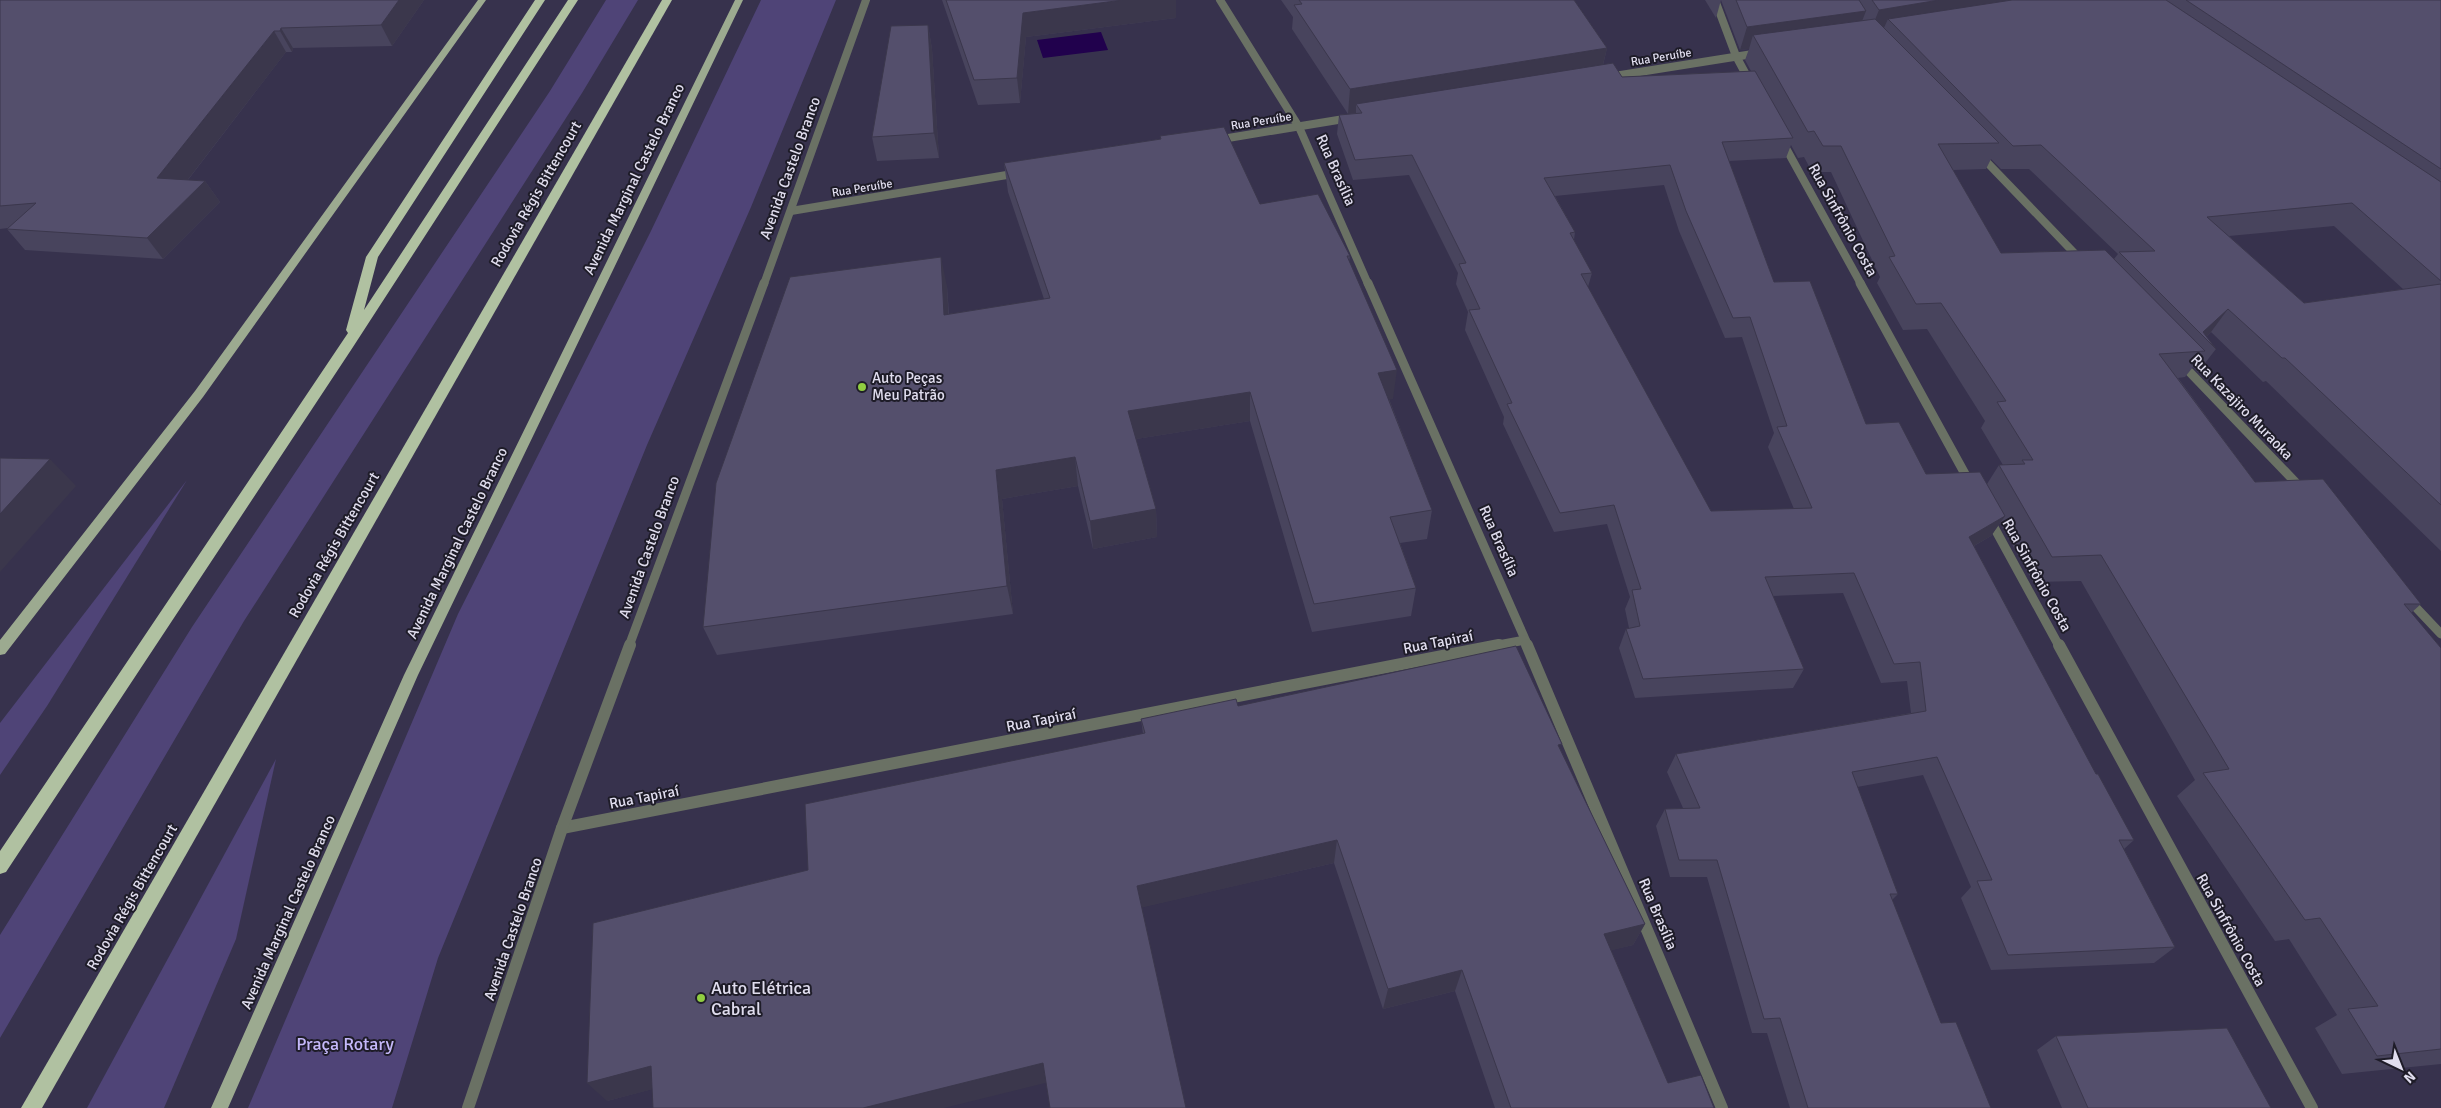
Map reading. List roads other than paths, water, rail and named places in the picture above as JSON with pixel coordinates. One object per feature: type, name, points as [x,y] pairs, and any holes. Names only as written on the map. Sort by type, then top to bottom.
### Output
[{"type":"highway","points":[[348,344],[372,258],[540,0]]},
{"type":"highway","points":[[0,866],[348,344],[573,0]]},
{"type":"highway","name":"Rodovia Régis Bittencourt","points":[[31,1108],[667,0]]},
{"type":"main road","points":[[0,650],[198,394],[482,0]]},
{"type":"main road","name":"Avenida Marginal Castelo Branco","points":[[219,1108],[411,675],[739,0]]},
{"type":"street","name":"Avenida Castelo Branco","points":[[468,1108],[562,828],[791,211],[866,0]]},
{"type":"street","name":"Rua Brasília","points":[[1220,0],[1299,126],[1525,640],[1722,1108]]},
{"type":"street","points":[[1715,0],[1736,56],[1755,91]]},
{"type":"street","name":"Rua Peruíbe","points":[[1600,78],[1764,52]]},
{"type":"street","name":"Rua Peruíbe","points":[[1203,142],[1357,117]]},
{"type":"street","name":"Rua Sinfrônio Costa","points":[[1779,135],[1976,494]]},
{"type":"street","points":[[1971,146],[2088,268]]},
{"type":"street","name":"Rua Peruíbe","points":[[791,211],[1031,171]]},
{"type":"street","name":"Rua Kazajiro Muraoka","points":[[2171,354],[2310,497]]},
{"type":"street","name":"Rua Sinfrônio Costa","points":[[1985,512],[2312,1108]]},
{"type":"street","points":[[2400,590],[2441,634]]},
{"type":"street","name":"Rua Tapiraí","points":[[562,828],[1525,640]]},
{"type":"place","name":"Auto Peças Meu Patrão","points":[[862,387]]},
{"type":"place","name":"Auto Elétrica Cabral","points":[[701,998]]},
{"type":"park label","name":"Praça Rotary","points":[[345,1044]]}]
